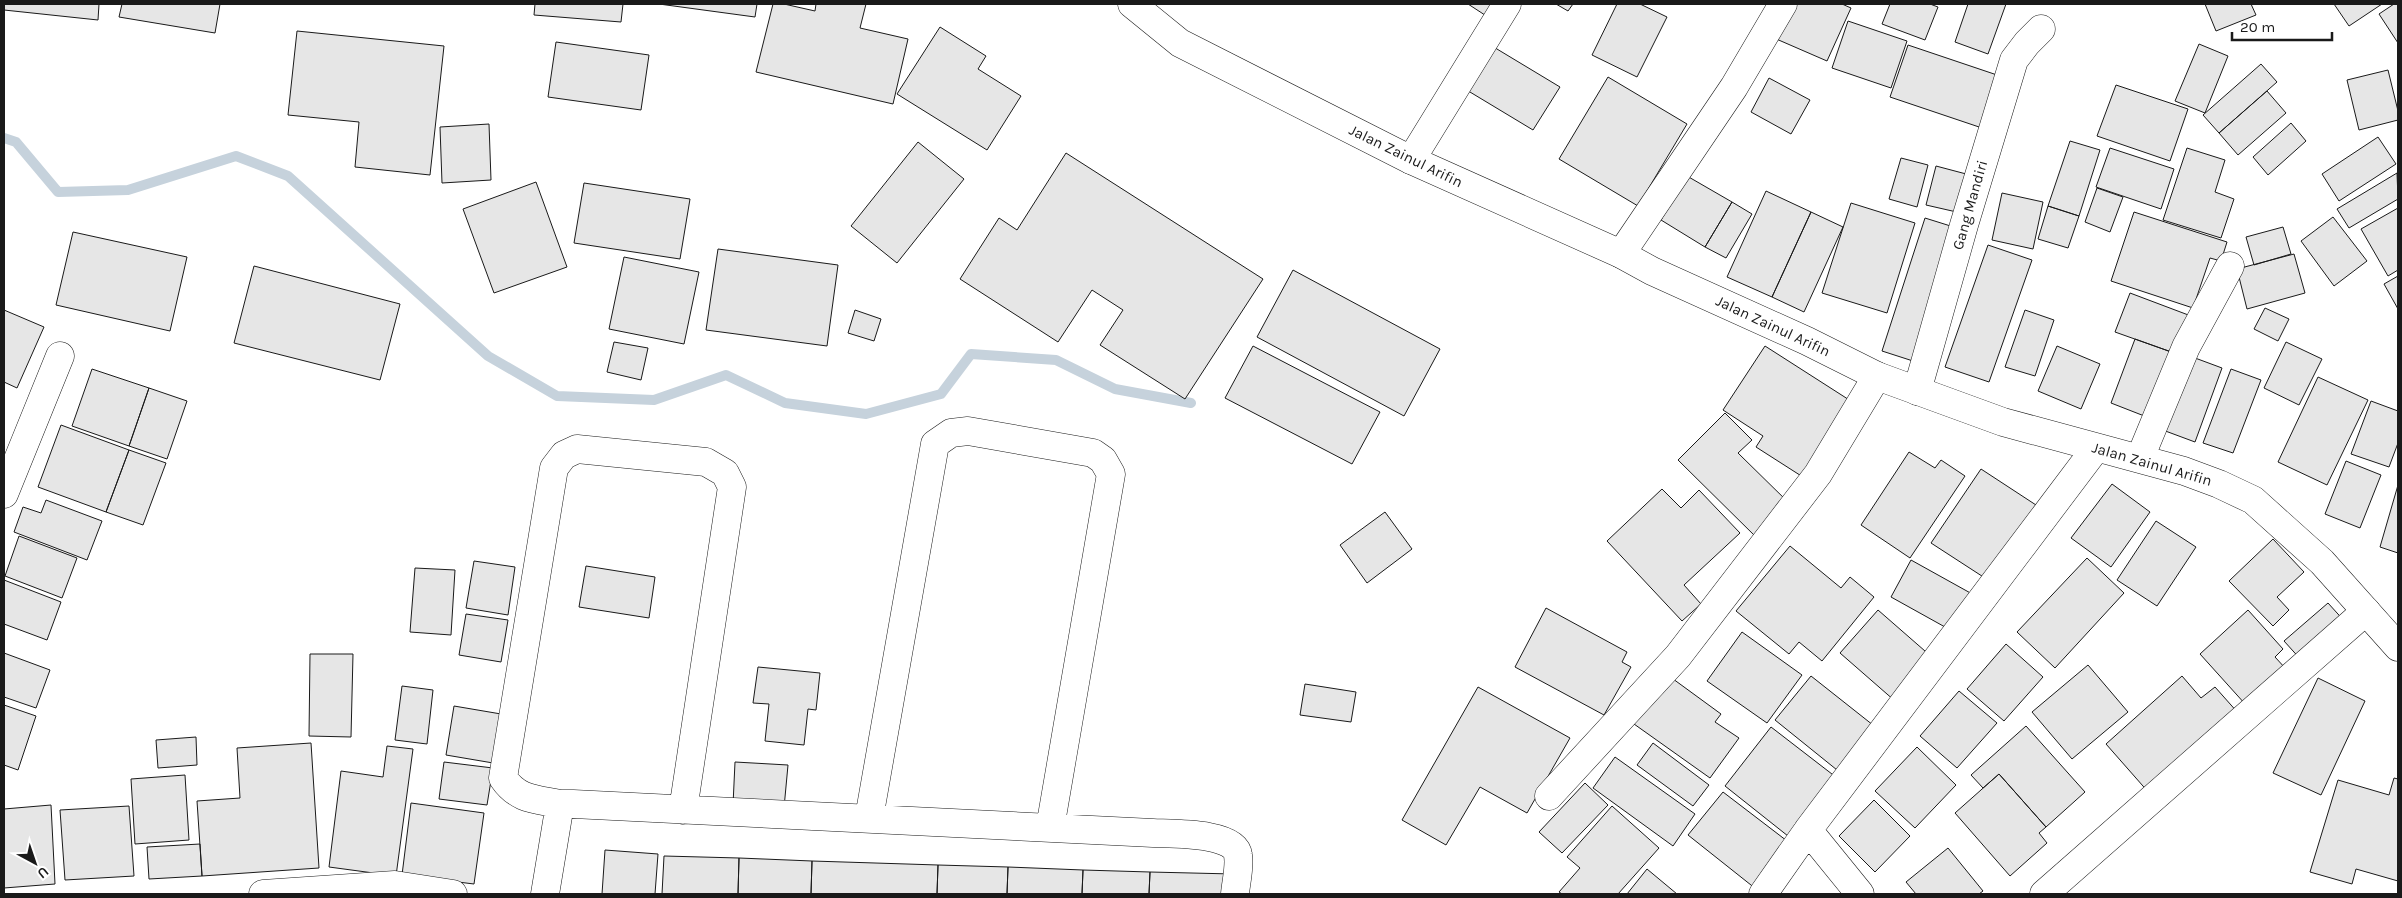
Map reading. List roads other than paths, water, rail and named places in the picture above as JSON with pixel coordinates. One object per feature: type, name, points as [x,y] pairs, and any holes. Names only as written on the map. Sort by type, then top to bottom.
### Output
[{"type":"street","name":"Jalan Zainul Arifin","points":[[1132,4],[1180,43],[1411,160],[1621,254],[1652,271],[1806,341],[1877,376],[2003,422],[2096,448],[2140,458],[2219,484],[2252,500],[2322,562],[2398,647]]},
{"type":"street","points":[[1411,160],[1508,4]]},
{"type":"street","points":[[1621,254],[1657,198],[1734,87],[1783,4]]},
{"type":"street","name":"Gang Mandiri","points":[[1917,391],[1966,216],[2014,60],[2026,43],[2041,29]]},
{"type":"street","points":[[2140,458],[2186,347],[2230,266]]},
{"type":"street","points":[[4,494],[60,356]]},
{"type":"street","points":[[1549,796],[1678,656],[1818,474],[1877,376]]},
{"type":"street","points":[[868,818],[935,444],[951,434],[968,431],[1093,453],[1103,460],[1111,474],[1050,828]]},
{"type":"street","points":[[1763,894],[1808,830],[2096,448]]},
{"type":"street","points":[[684,810],[732,487],[725,473],[706,462],[577,449],[564,454],[554,468],[503,778],[511,789],[520,796],[560,804],[684,810],[868,818],[1220,838],[1232,844],[1238,854],[1235,894]]},
{"type":"street","points":[[2044,894],[2366,610]]},
{"type":"street","points":[[545,894],[560,804]]},
{"type":"street","points":[[1808,830],[1860,894]]},
{"type":"street","points":[[263,894],[395,885],[453,894]]},
{"type":"waterway","points":[[4,138],[16,142],[58,192],[128,190],[236,156],[288,176],[488,356],[557,396],[654,400],[726,375],[785,403],[866,414],[941,394],[971,354],[1056,360],[1115,389],[1191,403]]}]
